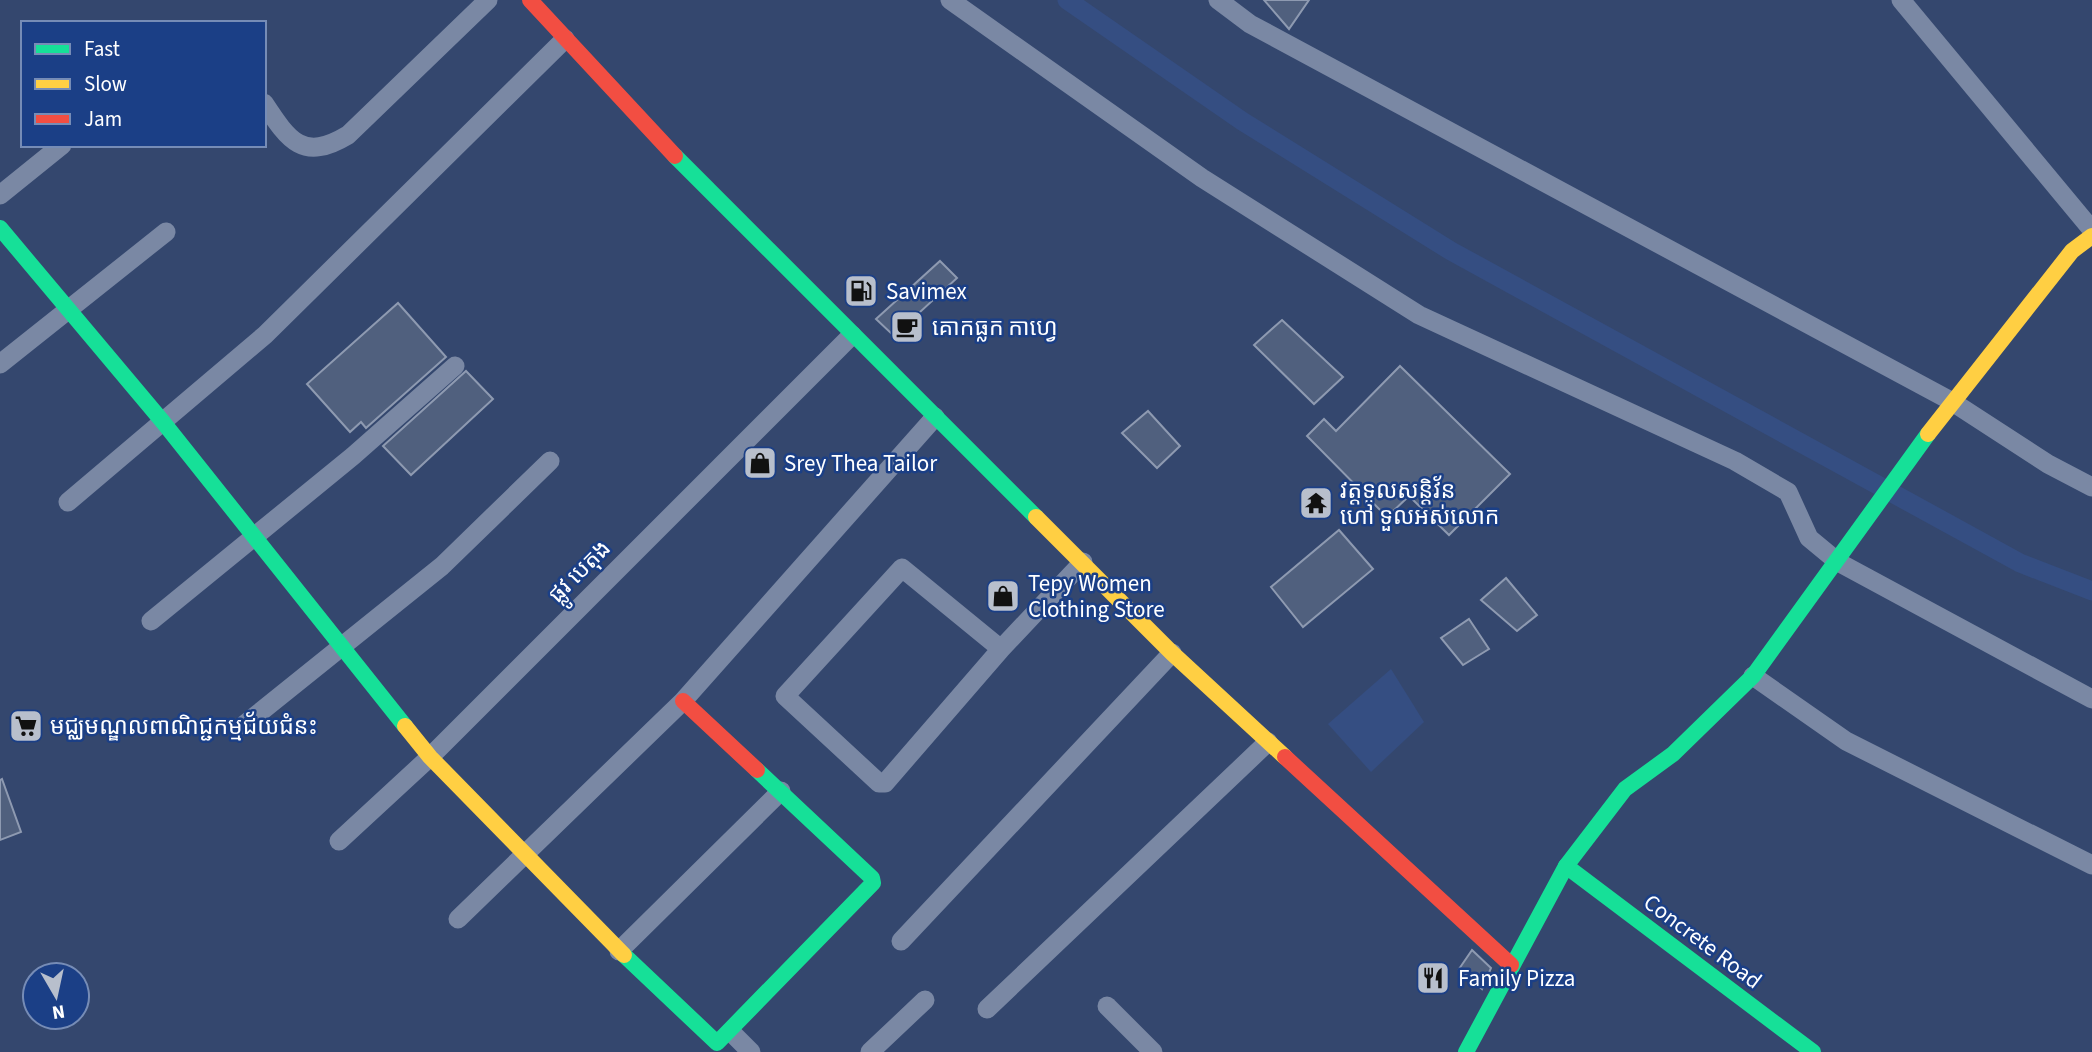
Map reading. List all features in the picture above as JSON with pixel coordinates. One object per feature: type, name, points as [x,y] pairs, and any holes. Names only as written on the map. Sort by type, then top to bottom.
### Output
[{"type":"street","points":[[266,106],[285,135],[306,148],[328,147],[348,135],[488,0]]},
{"type":"street","points":[[530,0],[690,173],[1172,653],[1511,965]]},
{"type":"street","points":[[950,0],[1202,178],[1419,315],[1735,461],[1788,492],[1809,538],[2092,699]]},
{"type":"street","points":[[1218,0],[1250,24],[1951,401],[2048,464],[2092,487]]},
{"type":"street","points":[[1901,0],[2092,230]]},
{"type":"street","points":[[68,502],[265,335],[565,39]]},
{"type":"street","points":[[0,195],[60,147]]},
{"type":"street","points":[[0,228],[163,422],[430,757],[619,951],[714,1041],[721,1042],[873,883],[872,878],[683,701]]},
{"type":"street","points":[[0,364],[166,232]]},
{"type":"street","points":[[1466,1052],[1566,866],[1625,789],[1673,754],[1752,676],[1843,556],[1951,401],[2072,251],[2092,236]]},
{"type":"street","name":"ផ្លូវ បេតុង","points":[[339,841],[430,757],[852,335]]},
{"type":"street","points":[[150,621],[354,456],[454,366]]},
{"type":"street","points":[[458,919],[683,701],[935,417]]},
{"type":"street","points":[[244,725],[442,566],[550,461]]},
{"type":"street","points":[[1001,649],[902,568],[786,692],[787,699],[883,784],[1001,649],[1083,562]]},
{"type":"street","points":[[901,941],[1172,653]]},
{"type":"street","points":[[1752,676],[1846,741],[2092,865]]},
{"type":"street","points":[[987,1009],[1268,742]]},
{"type":"street","points":[[619,951],[781,791]]},
{"type":"street","name":"Concrete Road","points":[[1566,866],[1813,1052]]},
{"type":"street","points":[[870,1052],[925,1000]]},
{"type":"street","points":[[1107,1006],[1153,1052]]},
{"type":"street","points":[[731,1032],[751,1052]]},
{"type":"water","points":[[1391,669],[1424,722],[1371,772],[1328,724]]},
{"type":"building","points":[[1264,0],[1309,0],[1289,29]]},
{"type":"building","points":[[940,261],[957,278],[894,336],[876,319]]},
{"type":"building","points":[[398,303],[446,357],[366,428],[361,422],[350,432],[307,384]]},
{"type":"building","points":[[1282,320],[1343,377],[1314,404],[1254,345]]},
{"type":"building","points":[[1400,366],[1510,474],[1449,535],[1409,496],[1387,517],[1307,436],[1324,419],[1336,431]]},
{"type":"building","points":[[466,371],[493,399],[411,475],[383,446]]},
{"type":"building","points":[[1148,411],[1180,446],[1157,468],[1122,433]]},
{"type":"building","points":[[1339,530],[1373,569],[1303,627],[1271,587]]},
{"type":"building","points":[[1506,578],[1537,615],[1517,631],[1481,600]]},
{"type":"building","points":[[1469,619],[1489,649],[1463,665],[1441,638]]},
{"type":"building","points":[[2,779],[21,832],[0,840],[0,780]]},
{"type":"building","points":[[1472,950],[1491,968],[1482,989],[1459,969]]},
{"type":"waterway","points":[[1067,0],[1242,121],[1451,251],[2020,563],[2092,591]]},
{"type":"traffic: fast","points":[[675,156],[1036,517]]},
{"type":"traffic: fast","points":[[0,228],[163,422],[405,726]]},
{"type":"traffic: fast","points":[[1466,1052],[1566,866],[1625,789],[1673,754],[1753,676],[1928,434]]},
{"type":"traffic: fast","points":[[624,955],[717,1043],[873,883],[872,878],[757,770]]},
{"type":"traffic: fast","points":[[1566,866],[1813,1052]]},
{"type":"traffic: slow","points":[[1928,434],[2072,251],[2092,236]]},
{"type":"traffic: slow","points":[[1036,517],[1172,653],[1285,757]]},
{"type":"traffic: slow","points":[[405,726],[430,757],[624,955]]},
{"type":"traffic: jam","points":[[530,0],[675,156]]},
{"type":"traffic: jam","points":[[683,701],[757,770]]},
{"type":"traffic: jam","points":[[1285,757],[1511,965]]},
{"type":"place","name":"Savimex","points":[[861,291]]},
{"type":"place","name":"គោកធ្លក កាហ្វេ","points":[[907,327]]},
{"type":"place","name":"Srey Thea Tailor","points":[[760,463]]},
{"type":"place","name":"វត្តទូលសន្តិវ័ន ហៅ ទួលអស់លោក","points":[[1316,503]]},
{"type":"place","name":"Tepy Women Clothing Store","points":[[1003,596]]},
{"type":"place","name":"មជ្ឈមណ្ឌលពាណិជ្ជកម្មជ័យជំនះ","points":[[26,726]]},
{"type":"place","name":"Family Pizza","points":[[1433,978]]}]
